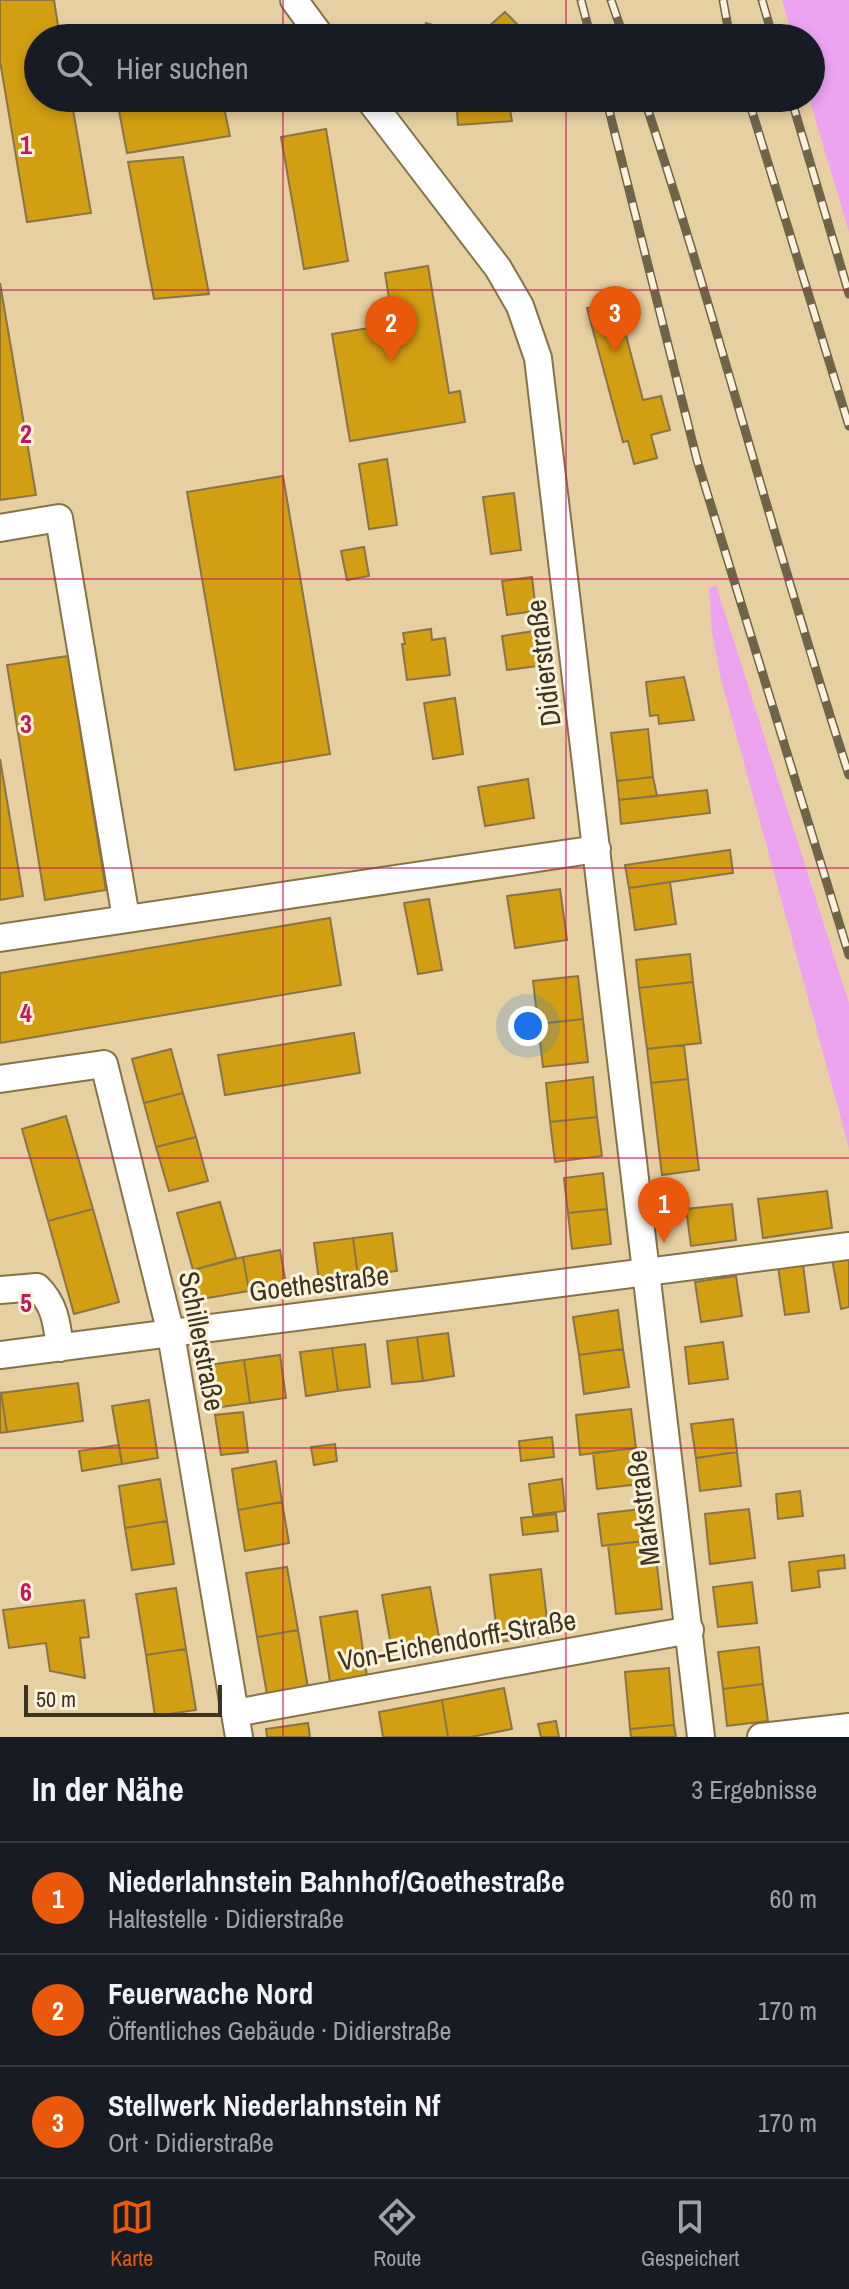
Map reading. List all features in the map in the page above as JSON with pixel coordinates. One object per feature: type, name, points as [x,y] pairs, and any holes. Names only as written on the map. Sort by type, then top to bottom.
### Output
[{"type":"street","points":[[294,0],[312,24]]},
{"type":"street","name":"Didierstraße","points":[[379,112],[498,268],[520,306],[538,358],[645,1272]]},
{"type":"street","points":[[0,528],[59,518],[126,918]]},
{"type":"street","points":[[0,938],[597,849]]},
{"type":"street","name":"Schillerstraße","points":[[0,1079],[104,1064],[171,1334],[237,1725]]},
{"type":"street","name":"Goethestraße","points":[[0,1355],[849,1246]]},
{"type":"street","name":"Markstraße","points":[[645,1272],[701,1737]]},
{"type":"street","points":[[0,1290],[37,1287],[45,1294],[52,1306],[60,1348]]},
{"type":"street","name":"Von-Eichendorff-Straße","points":[[237,1725],[690,1630]]},
{"type":"street","points":[[761,1737],[849,1727]]},
{"type":"shaded area","points":[[782,0],[849,0],[849,232],[813,112],[825,112],[825,24],[789,24]]},
{"type":"shaded area","points":[[716,585],[849,1003],[849,1148],[721,679],[712,633],[709,588]]},
{"type":"building","points":[[0,0],[54,0],[58,24],[24,24],[24,112],[73,112],[91,213],[27,222],[0,61]]},
{"type":"building","points":[[505,12],[517,24],[492,24]]},
{"type":"building","points":[[119,112],[225,112],[230,136],[127,153]]},
{"type":"building","points":[[457,112],[510,112],[512,121],[458,125]]},
{"type":"building","points":[[326,129],[348,261],[304,269],[281,137]]},
{"type":"building","points":[[183,157],[209,294],[154,299],[128,162]]},
{"type":"building","points":[[428,266],[449,393],[460,391],[465,422],[350,441],[332,334],[393,324],[385,273]]},
{"type":"building","points":[[0,283],[36,495],[0,500]]},
{"type":"building","points":[[617,301],[643,400],[661,396],[670,430],[651,435],[657,458],[634,464],[628,441],[623,442],[587,308]]},
{"type":"building","points":[[387,459],[397,525],[369,529],[359,464]]},
{"type":"building","points":[[283,476],[330,754],[235,770],[187,492]]},
{"type":"building","points":[[514,493],[521,550],[491,554],[483,497]]},
{"type":"building","points":[[364,547],[369,576],[347,580],[341,551]]},
{"type":"building","points":[[532,577],[536,611],[507,615],[502,581]]},
{"type":"building","points":[[431,629],[432,640],[445,638],[450,675],[407,680],[403,633]]},
{"type":"building","points":[[534,631],[538,666],[507,670],[502,636]]},
{"type":"building","points":[[68,656],[106,890],[45,900],[7,665]]},
{"type":"building","points":[[684,677],[694,720],[659,724],[658,715],[650,716],[646,682]]},
{"type":"building","points":[[455,698],[463,754],[433,759],[424,703]]},
{"type":"building","points":[[648,729],[653,777],[617,781],[611,733]]},
{"type":"building","points":[[0,759],[23,896],[0,900]]},
{"type":"building","points":[[653,777],[657,796],[619,800],[617,781]]},
{"type":"building","points":[[528,779],[534,818],[485,826],[478,787]]},
{"type":"building","points":[[707,790],[710,813],[621,824],[619,800]]},
{"type":"building","points":[[730,850],[733,873],[629,888],[625,865]]},
{"type":"building","points":[[670,882],[676,924],[635,930],[629,888]]},
{"type":"building","points":[[560,889],[567,940],[515,948],[507,896]]},
{"type":"building","points":[[429,899],[442,970],[418,974],[404,903]]},
{"type":"building","points":[[330,918],[341,985],[0,1043],[0,973]]},
{"type":"building","points":[[690,954],[693,982],[639,988],[636,960]]},
{"type":"building","points":[[578,976],[583,1019],[538,1024],[533,981]]},
{"type":"building","points":[[693,982],[701,1043],[647,1049],[639,988]]},
{"type":"building","points":[[583,1019],[588,1062],[543,1067],[538,1024]]},
{"type":"building","points":[[354,1033],[360,1073],[225,1095],[218,1055]]},
{"type":"building","points":[[684,1045],[688,1079],[651,1083],[647,1049]]},
{"type":"building","points":[[171,1049],[183,1093],[144,1103],[132,1059]]},
{"type":"building","points":[[593,1077],[597,1117],[550,1122],[546,1083]]},
{"type":"building","points":[[688,1079],[699,1170],[662,1175],[651,1083]]},
{"type":"building","points":[[183,1093],[196,1137],[156,1147],[144,1103]]},
{"type":"building","points":[[66,1116],[93,1209],[48,1221],[22,1129]]},
{"type":"building","points":[[597,1117],[602,1156],[555,1162],[550,1122]]},
{"type":"building","points":[[196,1137],[208,1181],[169,1191],[156,1147]]},
{"type":"building","points":[[603,1173],[607,1209],[568,1213],[564,1178]]},
{"type":"building","points":[[827,1191],[832,1228],[763,1238],[758,1199]]},
{"type":"building","points":[[220,1202],[236,1258],[193,1270],[177,1213]]},
{"type":"building","points":[[732,1204],[736,1240],[691,1246],[686,1209]]},
{"type":"building","points":[[93,1209],[119,1302],[74,1314],[48,1221]]},
{"type":"building","points":[[607,1209],[611,1244],[572,1249],[568,1213]]},
{"type":"building","points":[[392,1233],[397,1271],[358,1276],[353,1238]]},
{"type":"building","points":[[353,1238],[358,1276],[319,1281],[314,1243]]},
{"type":"building","points":[[280,1250],[286,1284],[249,1291],[243,1257]]},
{"type":"building","points":[[849,1256],[849,1307],[841,1309],[832,1259]]},
{"type":"building","points":[[243,1257],[249,1291],[201,1299],[193,1270]]},
{"type":"building","points":[[803,1264],[809,1312],[785,1315],[778,1267]]},
{"type":"building","points":[[736,1276],[742,1316],[701,1322],[695,1282]]},
{"type":"building","points":[[618,1310],[623,1349],[579,1355],[573,1317]]},
{"type":"building","points":[[448,1333],[454,1376],[423,1381],[417,1337]]},
{"type":"building","points":[[417,1337],[423,1381],[392,1384],[387,1341]]},
{"type":"building","points":[[723,1342],[728,1379],[689,1384],[685,1347]]},
{"type":"building","points":[[365,1344],[370,1387],[338,1391],[332,1348]]},
{"type":"building","points":[[332,1348],[338,1391],[306,1396],[300,1352]]},
{"type":"building","points":[[623,1349],[629,1387],[584,1394],[579,1355]]},
{"type":"building","points":[[280,1355],[286,1398],[250,1403],[244,1360]]},
{"type":"building","points":[[244,1360],[250,1403],[214,1408],[208,1365]]},
{"type":"building","points":[[78,1383],[83,1421],[7,1432],[1,1393]]},
{"type":"building","points":[[0,1394],[7,1432],[0,1433]]},
{"type":"building","points":[[149,1400],[158,1458],[122,1464],[112,1406]]},
{"type":"building","points":[[631,1409],[636,1448],[580,1455],[576,1415]]},
{"type":"building","points":[[243,1412],[248,1452],[221,1455],[215,1415]]},
{"type":"building","points":[[733,1419],[737,1452],[696,1458],[691,1424]]},
{"type":"building","points":[[552,1437],[554,1457],[521,1461],[519,1441]]},
{"type":"building","points":[[335,1444],[337,1461],[314,1465],[311,1447]]},
{"type":"building","points":[[119,1445],[122,1464],[82,1471],[79,1451]]},
{"type":"building","points":[[636,1448],[640,1484],[597,1489],[593,1453]]},
{"type":"building","points":[[737,1452],[741,1486],[700,1491],[696,1458]]},
{"type":"building","points":[[276,1461],[282,1502],[238,1510],[232,1469]]},
{"type":"building","points":[[160,1479],[167,1521],[125,1528],[119,1486]]},
{"type":"building","points":[[562,1479],[565,1511],[533,1515],[529,1484]]},
{"type":"building","points":[[800,1491],[803,1516],[778,1519],[776,1494]]},
{"type":"building","points":[[282,1502],[289,1543],[245,1551],[238,1510]]},
{"type":"building","points":[[650,1508],[654,1540],[602,1546],[598,1514]]},
{"type":"building","points":[[749,1509],[755,1558],[710,1564],[705,1514]]},
{"type":"building","points":[[556,1514],[558,1531],[523,1535],[521,1518]]},
{"type":"building","points":[[167,1521],[174,1564],[132,1570],[125,1528]]},
{"type":"building","points":[[654,1540],[662,1609],[616,1614],[608,1545]]},
{"type":"building","points":[[844,1555],[845,1568],[818,1571],[820,1587],[792,1591],[789,1562]]},
{"type":"building","points":[[287,1567],[298,1630],[257,1637],[246,1573]]},
{"type":"building","points":[[541,1569],[549,1636],[498,1642],[490,1575]]},
{"type":"building","points":[[752,1582],[757,1623],[718,1627],[713,1587]]},
{"type":"building","points":[[430,1587],[442,1654],[394,1662],[382,1595]]},
{"type":"building","points":[[176,1588],[186,1649],[146,1655],[136,1594]]},
{"type":"building","points":[[84,1600],[89,1637],[80,1638],[85,1678],[50,1671],[46,1643],[9,1648],[3,1610]]},
{"type":"building","points":[[357,1611],[367,1676],[330,1682],[320,1617]]},
{"type":"building","points":[[298,1630],[309,1693],[268,1700],[257,1637]]},
{"type":"building","points":[[759,1647],[763,1684],[723,1689],[718,1652]]},
{"type":"building","points":[[186,1649],[196,1710],[155,1716],[146,1655]]},
{"type":"building","points":[[669,1668],[674,1725],[630,1729],[625,1672]]},
{"type":"building","points":[[763,1684],[768,1721],[727,1726],[723,1689]]},
{"type":"building","points":[[504,1688],[512,1729],[471,1737],[448,1737],[442,1700]]},
{"type":"building","points":[[442,1700],[448,1737],[383,1737],[379,1712]]},
{"type":"building","points":[[556,1721],[559,1737],[541,1737],[538,1724]]},
{"type":"building","points":[[308,1723],[310,1737],[267,1737],[266,1729]]},
{"type":"building","points":[[674,1725],[676,1737],[631,1737],[630,1729]]},
{"type":"railway","points":[[581,0],[587,24]]},
{"type":"railway","points":[[611,0],[619,24]]},
{"type":"railway","points":[[723,0],[727,24]]},
{"type":"railway","points":[[762,0],[769,24]]},
{"type":"railway","points":[[610,112],[697,460],[849,955]]},
{"type":"railway","points":[[648,112],[849,775]]},
{"type":"railway","points":[[752,112],[849,426]]},
{"type":"railway","points":[[795,112],[849,294]]},
{"type":"place","name":"Stellwerk Niederlahnstein Nf","points":[[615,352]]},
{"type":"place","name":"Feuerwache Nord","points":[[391,362]]},
{"type":"place","name":"Niederlahnstein Bahnhof/Goethestraße","points":[[664,1243]]}]
